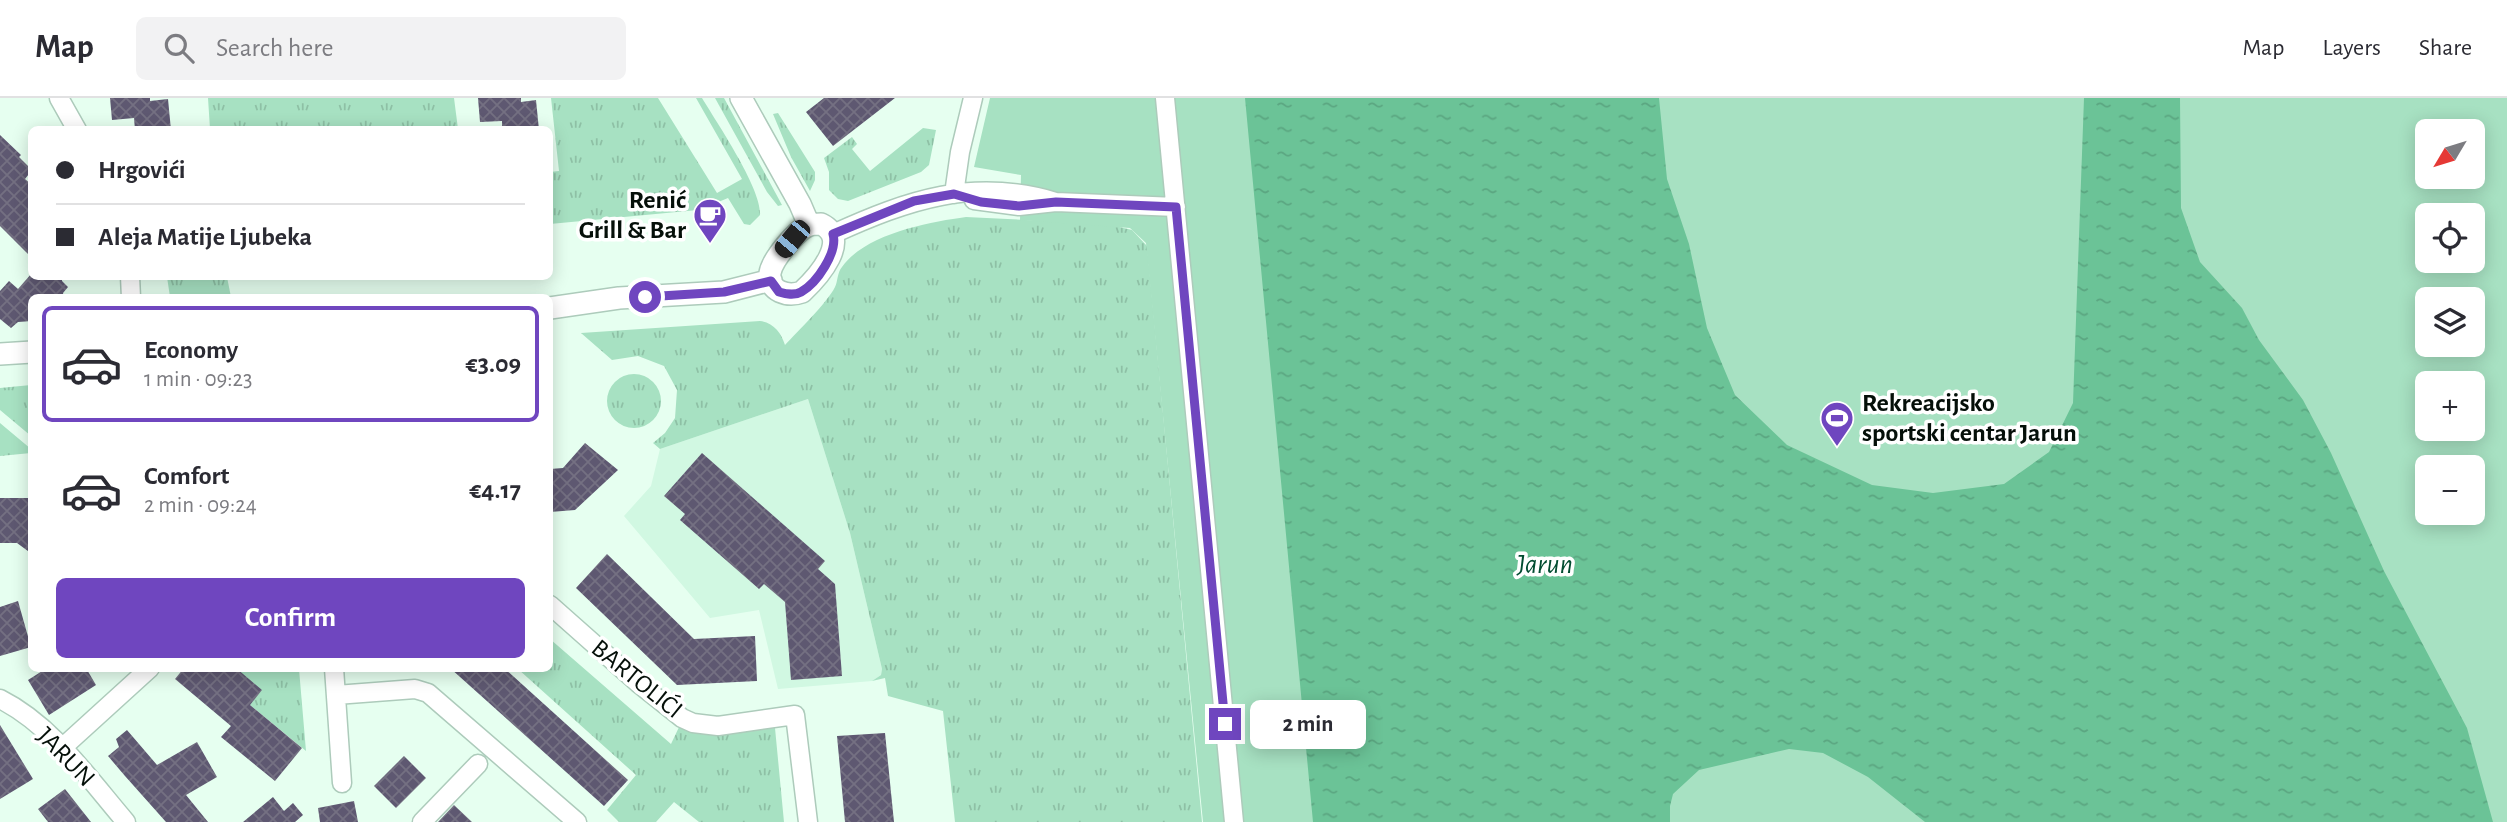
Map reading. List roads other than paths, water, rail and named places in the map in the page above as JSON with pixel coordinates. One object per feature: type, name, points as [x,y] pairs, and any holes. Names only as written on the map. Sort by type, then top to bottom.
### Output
[{"type":"street","points":[[59,98],[75,126]]},
{"type":"street","points":[[741,98],[800,204],[808,225]]},
{"type":"street","points":[[954,194],[960,152],[973,98]]},
{"type":"street","points":[[1166,98],[1234,822]]},
{"type":"street","points":[[833,234],[914,201],[954,194],[981,202],[1019,206],[1056,202],[1176,207]]},
{"type":"street","points":[[821,224],[833,234],[835,242],[828,261],[802,292],[787,295],[779,292],[771,281],[772,266],[792,239],[808,225],[821,224]]},
{"type":"street","points":[[553,308],[619,298],[724,292],[771,281]]},
{"type":"street","points":[[0,354],[28,352]]},
{"type":"street","name":"BARTOLIĆI","points":[[553,608],[638,683],[682,718],[693,723],[718,726],[796,715],[808,822]]},
{"type":"street","points":[[62,748],[146,672]]},
{"type":"street","points":[[334,672],[342,783]]},
{"type":"street","points":[[336,695],[415,689],[428,693],[577,822]]},
{"type":"street","name":"JARUN","points":[[0,699],[18,708],[62,748],[126,822]]},
{"type":"street","points":[[422,822],[478,764]]},
{"type":"water","name":"Jarun","points":[[1245,98],[1659,98],[1667,179],[1689,244],[1707,328],[1735,395],[1787,445],[1872,485],[1933,493],[2004,484],[2049,452],[2073,403],[2084,98],[2180,98],[2181,208],[2200,262],[2242,308],[2259,340],[2303,400],[2331,453],[2384,571],[2467,728],[2493,822],[1925,822],[1868,777],[1823,753],[1789,749],[1699,770],[1673,794],[1670,822],[1313,822]]},
{"type":"place","name":"Renić Grill & Bar","points":[[710,245]]},
{"type":"place","name":"Rekreacijsko sportski centar Jarun","points":[[1837,448]]}]
